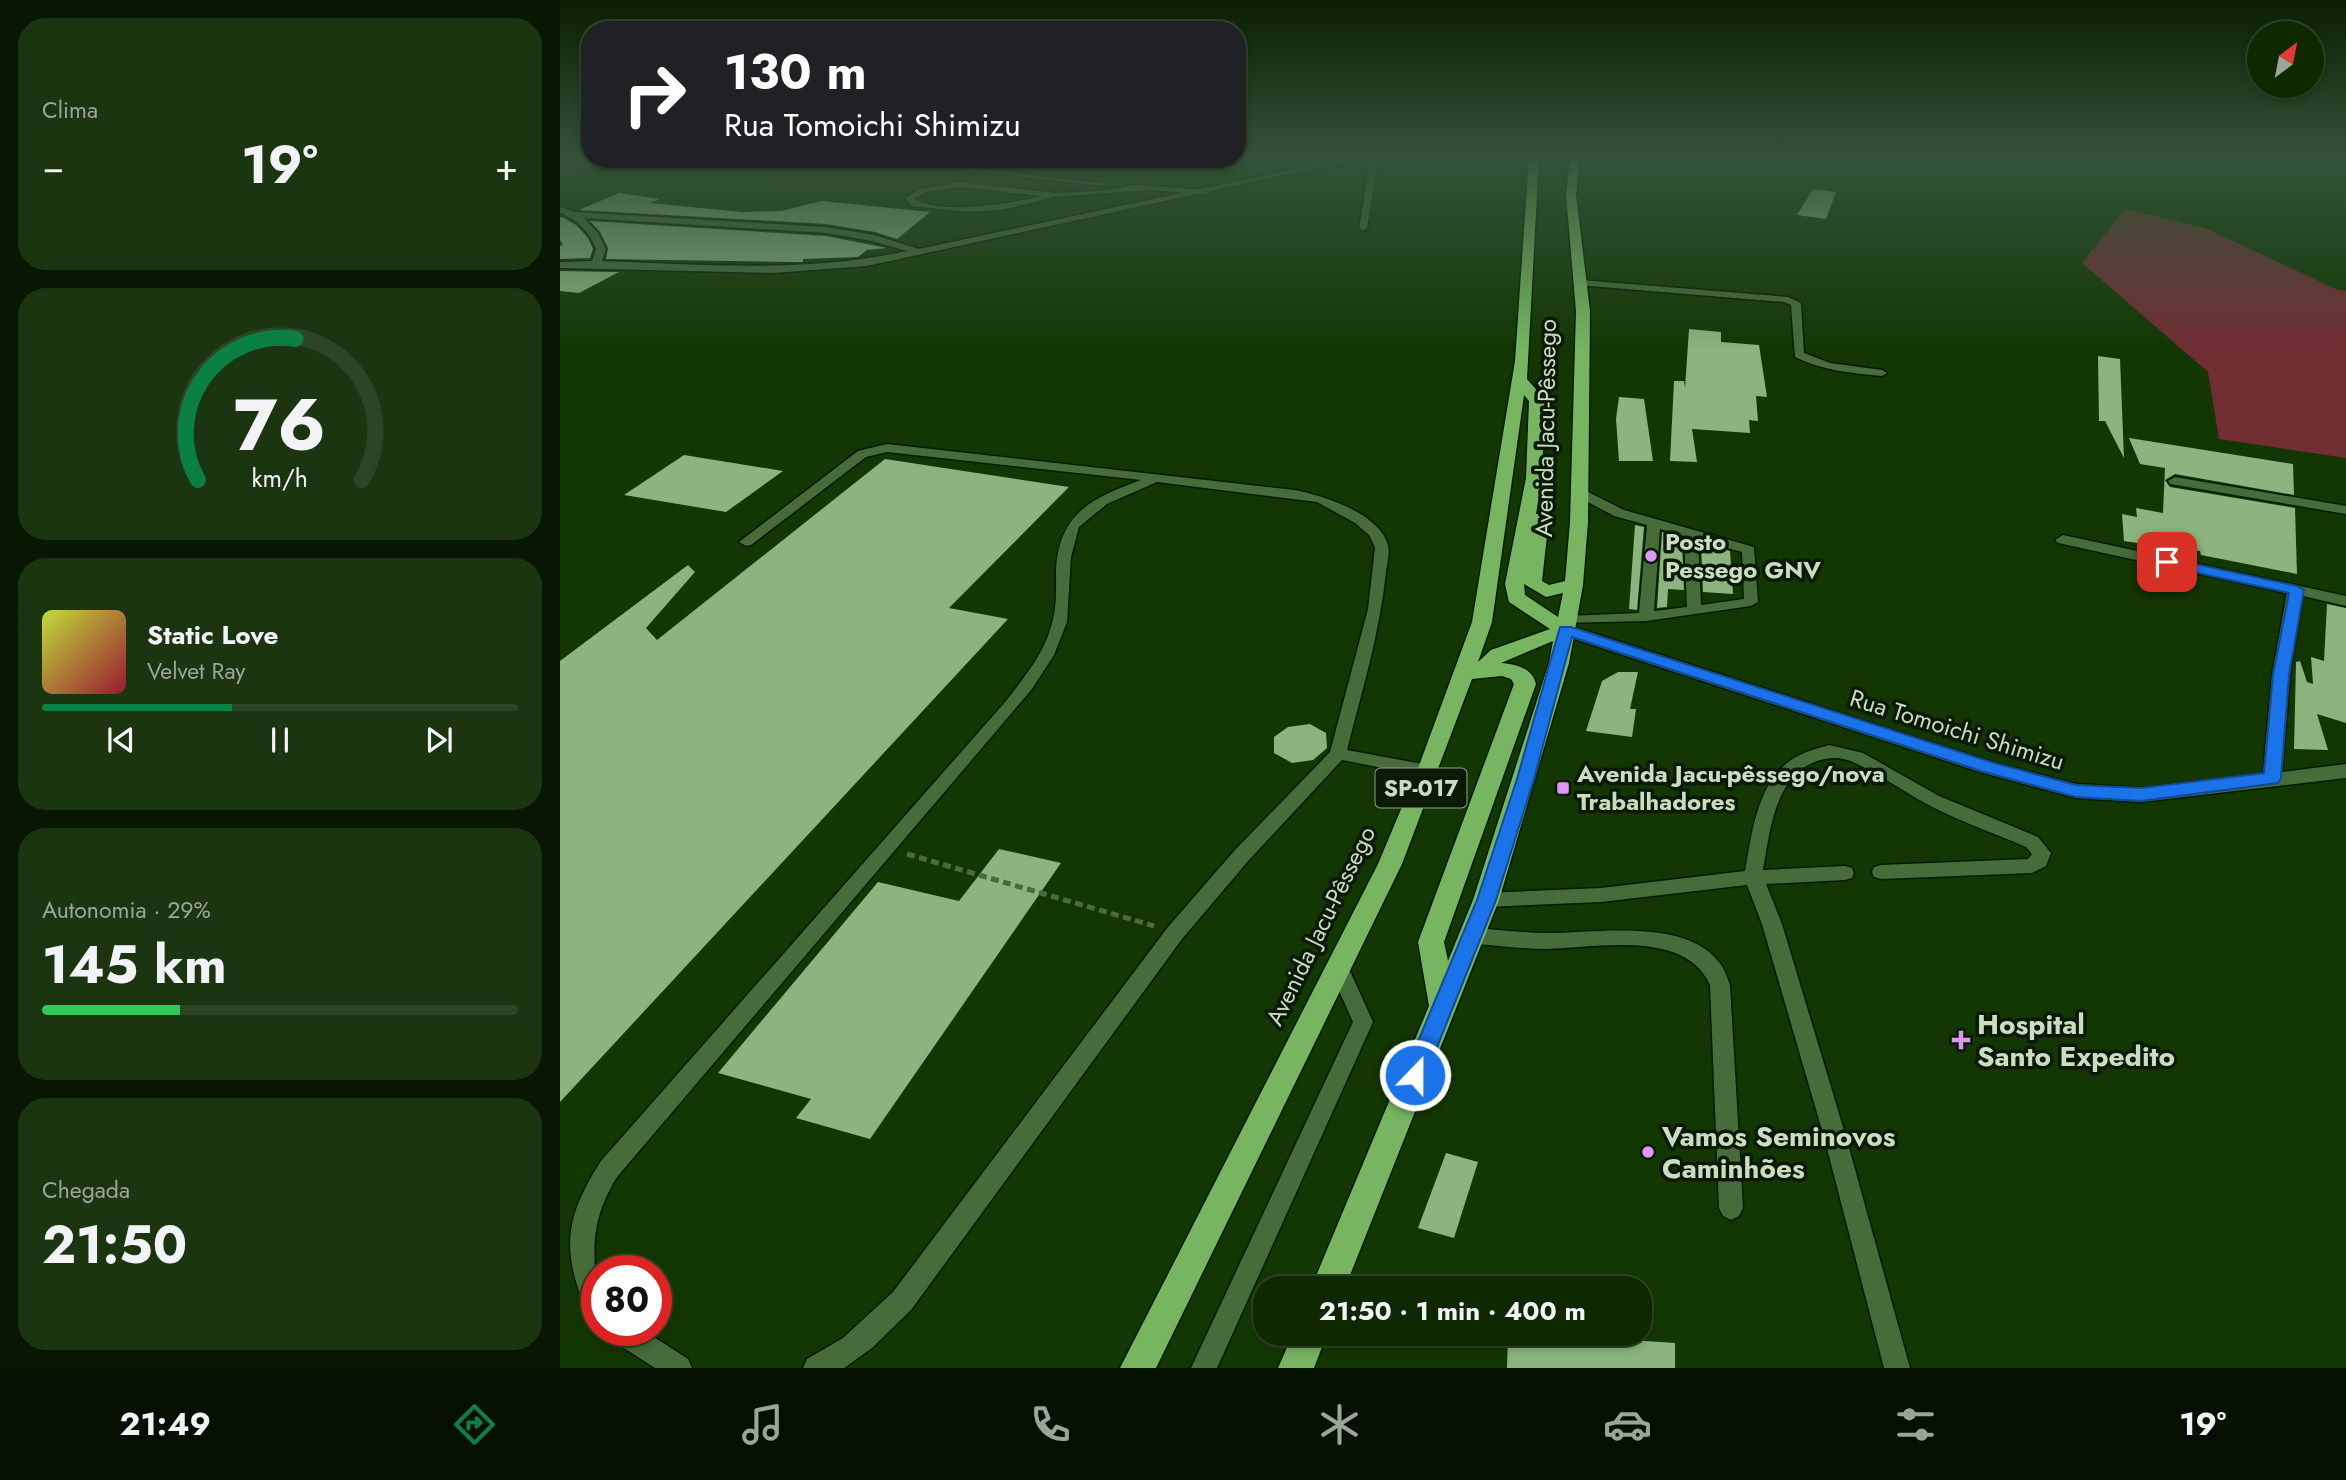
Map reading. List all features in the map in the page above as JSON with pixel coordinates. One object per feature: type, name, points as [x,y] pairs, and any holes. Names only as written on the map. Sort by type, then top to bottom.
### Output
[{"type":"highway","name":"Avenida Jacu-Pêssego","points":[[1138,1368],[1390,864],[1468,682],[1482,622],[1519,380],[1528,221]]},
{"type":"highway","name":"Avenida Jacu-Pêssego","points":[[1333,1276],[1486,900],[1559,663],[1574,584],[1580,492],[1581,283],[1575,221]]},
{"type":"highway","points":[[1519,380],[1537,400],[1534,478],[1514,584],[1516,598],[1566,625]]},
{"type":"highway","points":[[1536,438],[1547,460],[1532,583],[1546,591],[1574,584]]},
{"type":"highway","points":[[1468,682],[1498,655],[1566,625]]},
{"type":"highway","points":[[1443,1006],[1431,942],[1525,684],[1524,678],[1512,671],[1492,670],[1468,682]]},
{"type":"highway","points":[[1296,1368],[1305,1346]]},
{"type":"street","points":[[581,221],[598,241],[601,249],[596,264]]},
{"type":"street","points":[[673,221],[826,230],[874,238],[920,252]]},
{"type":"street","points":[[560,265],[772,270],[837,267],[1069,221]]},
{"type":"street","points":[[2175,481],[2346,510]]},
{"type":"street","points":[[2063,540],[2346,601]]},
{"type":"street","points":[[2272,778],[2281,675],[2297,590]]},
{"type":"street","name":"Rua Tomoichi Shimizu","points":[[1566,625],[1987,767],[2076,791],[2141,795],[2346,771]]},
{"type":"lane","points":[[1363,228],[1364,221]]},
{"type":"lane","points":[[1581,283],[1785,299],[1796,303],[1799,355],[1812,363],[1831,368],[1882,373]]},
{"type":"lane","points":[[746,542],[862,454],[880,448],[1321,499],[1360,520],[1375,533],[1382,547],[1375,609],[1338,754],[1242,855],[1175,933],[902,1301],[864,1339],[816,1368]]},
{"type":"lane","points":[[583,1255],[581,1242],[586,1207],[609,1169],[1013,705],[1039,668],[1053,643],[1060,621],[1068,535],[1078,520],[1108,498],[1156,479]]},
{"type":"lane","points":[[1566,625],[1694,611],[1751,601],[1749,550],[1619,513],[1580,492]]},
{"type":"lane","points":[[1646,617],[1654,522]]},
{"type":"lane","points":[[1690,532],[1694,611]]},
{"type":"lane","points":[[1881,872],[2032,866],[2039,861],[2042,853],[2032,842],[1933,800],[1857,757],[1829,751],[1803,761],[1788,772],[1776,789],[1764,818],[1753,876],[1772,924],[1836,1137],[1897,1368]]},
{"type":"lane","points":[[1338,754],[1428,771]]},
{"type":"lane","points":[[1486,900],[1601,895],[1753,876],[1845,873]]},
{"type":"lane","points":[[1471,936],[1544,941],[1626,938],[1658,941],[1693,953],[1710,965],[1720,985],[1731,1208]]},
{"type":"lane","points":[[1204,1368],[1363,1022],[1338,966]]},
{"type":"lane","points":[[642,1346],[679,1368]]},
{"type":"path","points":[[888,849],[1175,933]]},
{"type":"shaded area","points":[[2116,221],[2175,221],[2205,228],[2338,290],[2346,291],[2346,458],[2219,439],[2208,372],[2082,263]]},
{"type":"building","points":[[560,221],[569,221],[576,225],[588,238],[593,249],[590,258],[560,259],[560,246],[563,245],[560,240]]},
{"type":"building","points":[[590,221],[826,236],[887,248],[867,250],[858,257],[803,259],[803,262],[606,259],[608,248],[600,232]]},
{"type":"building","points":[[770,221],[919,221],[897,239],[875,232],[826,224]]},
{"type":"building","points":[[560,271],[619,272],[579,293],[560,291]]},
{"type":"building","points":[[1689,329],[1721,332],[1721,342],[1759,345],[1767,397],[1756,396],[1758,421],[1749,420],[1750,433],[1692,429],[1697,462],[1670,461],[1674,381],[1684,381],[1685,388]]},
{"type":"building","points":[[2098,356],[2120,359],[2124,458],[2105,421],[2099,421]]},
{"type":"building","points":[[1619,397],[1644,399],[1653,461],[1619,461],[1616,419]]},
{"type":"building","points":[[2129,438],[2293,464],[2294,495],[2175,474],[2165,480],[2170,487],[2295,508],[2297,574],[2201,555],[2200,551],[2157,543],[2158,546],[2124,541],[2122,514],[2137,517],[2136,508],[2163,513],[2165,468],[2140,464]]},
{"type":"building","points":[[684,455],[783,471],[726,512],[624,495]]},
{"type":"building","points":[[885,459],[1069,487],[949,608],[1008,619],[560,1102],[560,661],[688,565],[695,572],[646,628],[657,640]]},
{"type":"building","points":[[1635,525],[1644,527],[1637,610],[1629,609]]},
{"type":"building","points":[[1662,532],[1669,534],[1669,541],[1682,542],[1684,590],[1668,589],[1667,607],[1657,608]]},
{"type":"building","points":[[1701,543],[1730,551],[1733,594],[1703,592]]},
{"type":"building","points":[[2327,604],[2346,608],[2346,723],[2317,714],[2328,750],[2294,749],[2296,662],[2300,661],[2307,682],[2313,684],[2311,657],[2324,661]]},
{"type":"building","points":[[1618,672],[1638,672],[1630,709],[1636,709],[1632,737],[1586,731],[1602,681]]},
{"type":"building","points":[[1310,724],[1326,733],[1327,748],[1313,760],[1292,763],[1274,753],[1274,737],[1288,727]]},
{"type":"building","points":[[999,849],[1061,863],[870,1139],[796,1118],[811,1099],[718,1073],[878,882],[959,901]]},
{"type":"building","points":[[1446,1153],[1478,1162],[1454,1238],[1418,1228]]},
{"type":"building","points":[[1652,1341],[1675,1343],[1675,1368],[1507,1368],[1508,1346],[1652,1346]]},
{"type":"place","name":"Posto Pessego GNV","points":[[1651,556]]},
{"type":"place","name":"Avenida Jacu-pêssego/nova Trabalhadores","points":[[1563,788]]},
{"type":"place","name":"Hospital Santo Expedito","points":[[1961,1040]]},
{"type":"place","name":"Vamos Seminovos Caminhões","points":[[1648,1152]]},
{"type":"route","points":[[1415,1075],[1486,900],[1559,663],[1565,630],[1987,767],[2076,791],[2141,795],[2272,778],[2281,675],[2297,590],[2167,562]]}]
